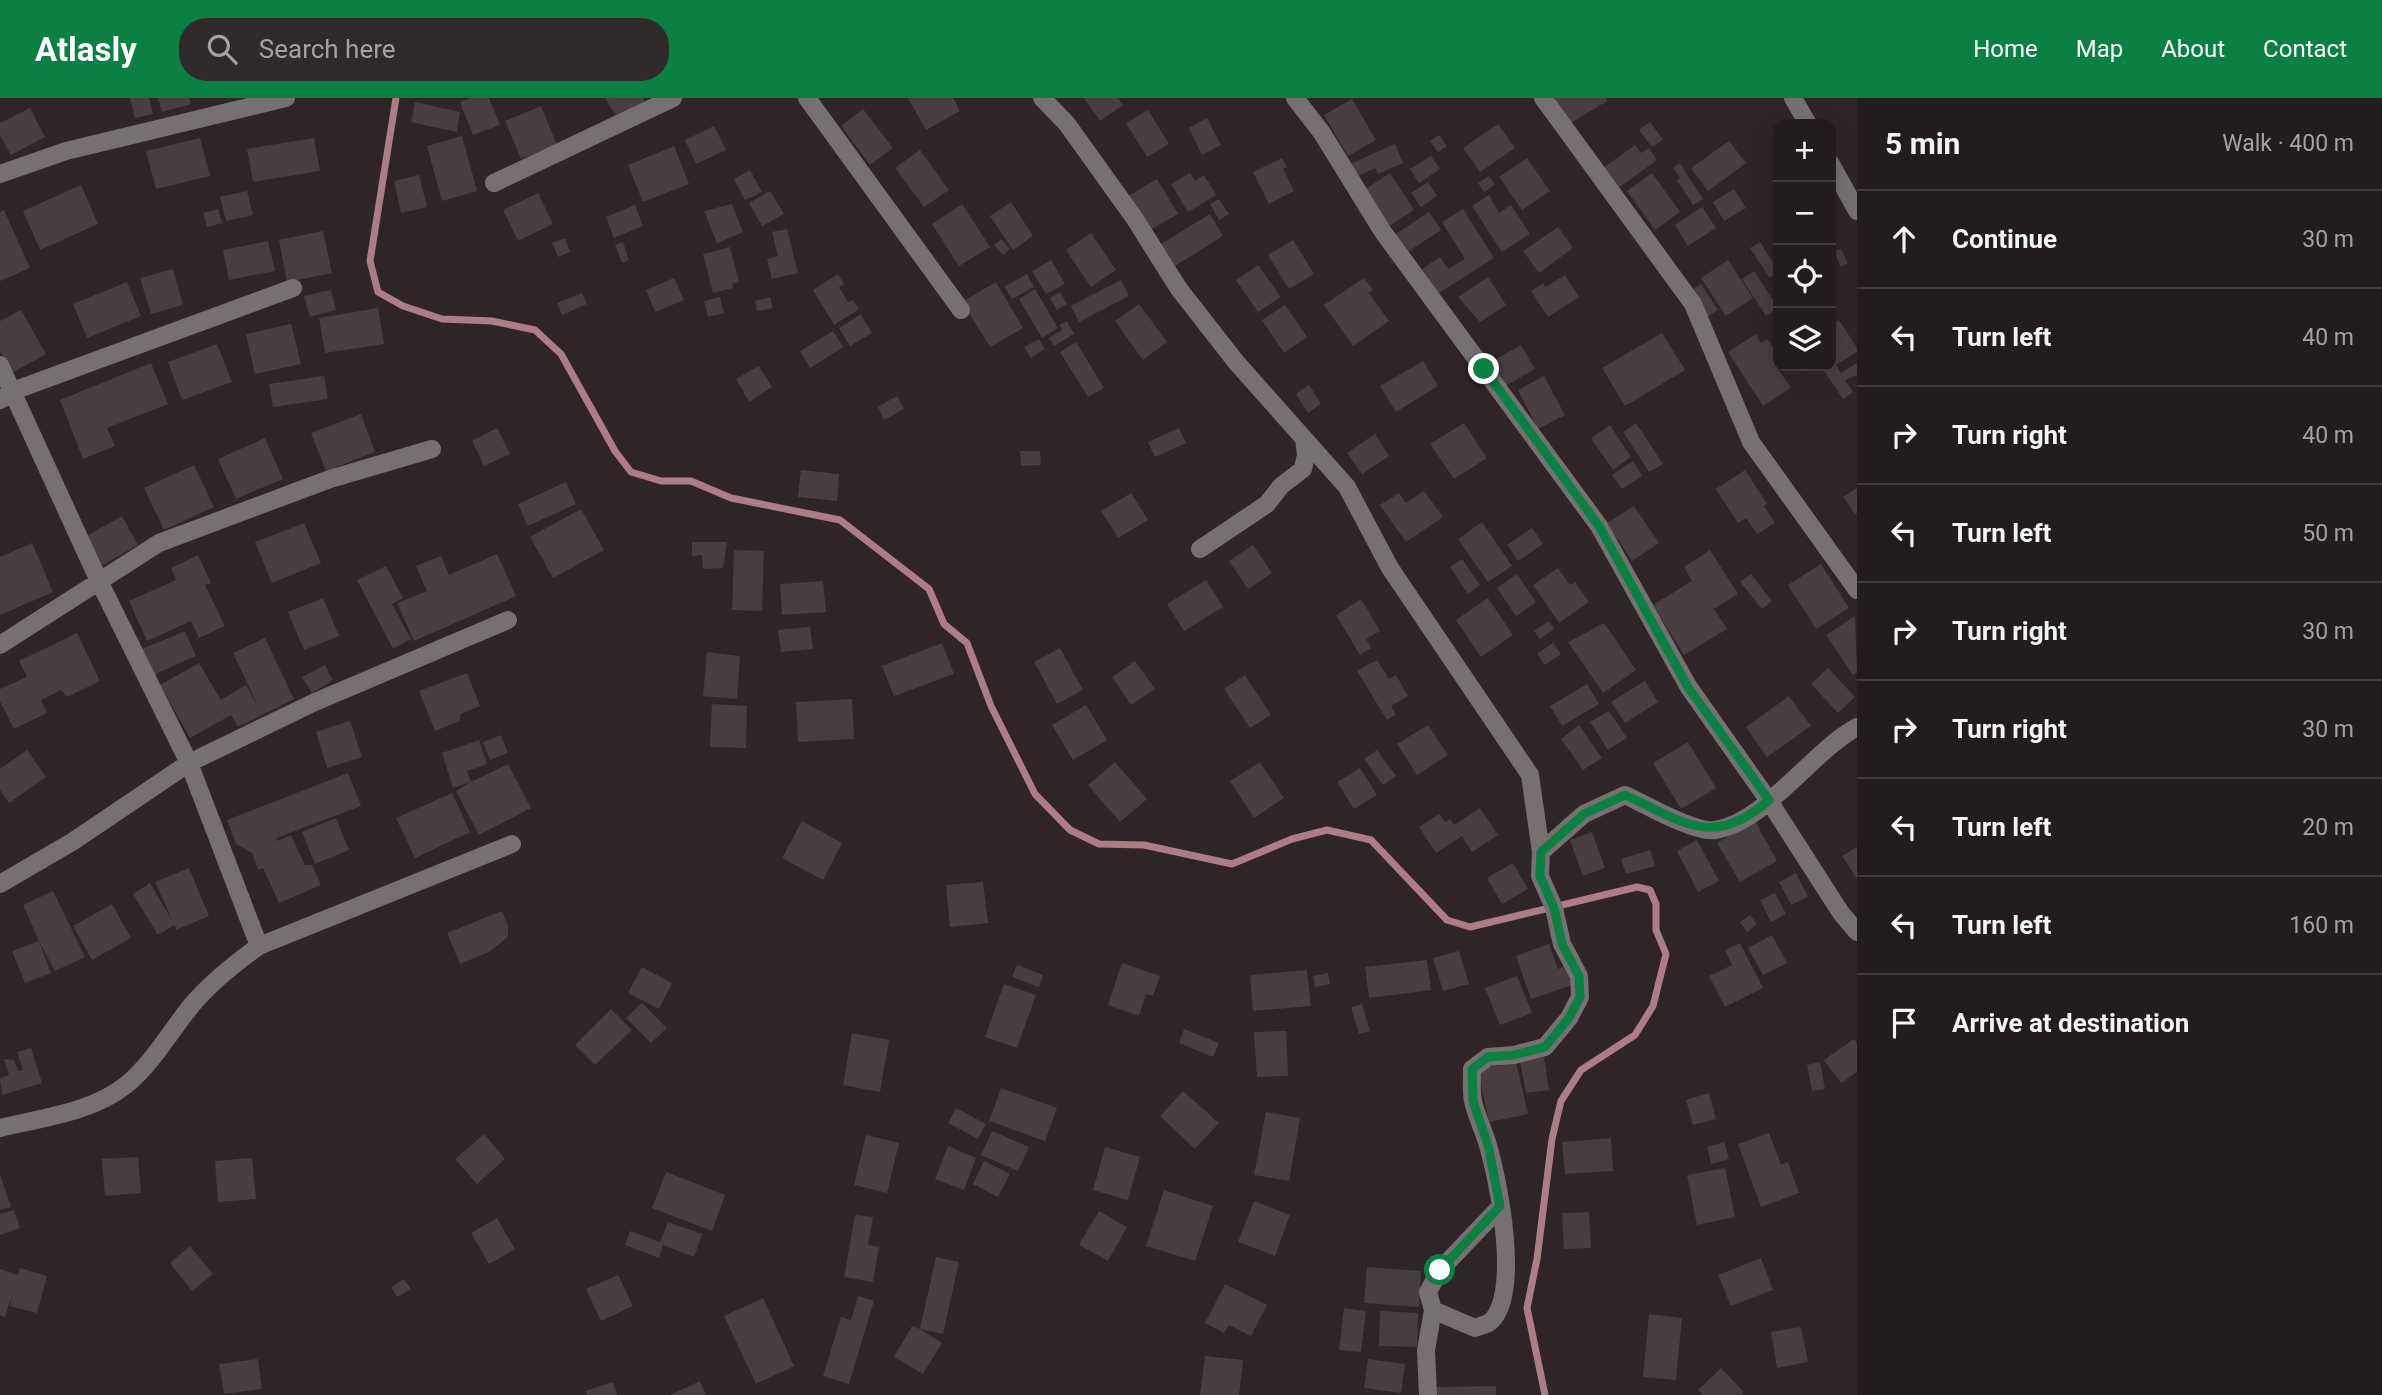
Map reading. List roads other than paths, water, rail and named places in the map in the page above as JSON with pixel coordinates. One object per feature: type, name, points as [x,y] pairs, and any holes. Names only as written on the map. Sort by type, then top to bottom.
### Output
[{"type":"street","points":[[0,174],[66,151],[286,98]]},
{"type":"street","points":[[494,183],[673,98]]},
{"type":"street","points":[[807,98],[961,310]]},
{"type":"street","points":[[1042,98],[1067,124],[1195,310],[1236,362],[1348,486],[1390,568],[1530,775],[1541,852],[1540,876],[1554,912],[1562,944],[1579,976],[1580,997],[1569,1018],[1545,1047],[1514,1055],[1488,1057],[1472,1069],[1473,1101],[1488,1145],[1508,1247],[1507,1269],[1498,1311],[1489,1322],[1475,1328],[1433,1310]]},
{"type":"street","points":[[1295,98],[1322,133],[1383,232],[1599,526],[1688,687],[1769,800],[1841,914],[1857,932]]},
{"type":"street","points":[[1543,98],[1693,304],[1751,442],[1857,590]]},
{"type":"street","points":[[1793,98],[1805,119]]},
{"type":"street","points":[[1836,173],[1857,211]]},
{"type":"street","points":[[6,396],[293,288]]},
{"type":"street","points":[[0,365],[6,396],[189,762],[259,946]]},
{"type":"street","points":[[1200,548],[1267,505],[1281,486],[1303,469],[1306,455],[1304,439]]},
{"type":"street","points":[[0,645],[159,542],[330,479],[432,449]]},
{"type":"street","points":[[0,884],[72,842],[189,762],[315,702],[508,620]]},
{"type":"street","points":[[1541,852],[1584,814],[1625,795],[1696,827],[1714,830],[1757,811],[1839,737],[1857,727]]},
{"type":"street","points":[[0,1128],[96,1103],[126,1085],[151,1058],[192,1004],[230,967],[259,946],[512,844]]},
{"type":"street","points":[[1428,1395],[1426,1350],[1433,1310],[1428,1292],[1440,1270],[1500,1206]]},
{"type":"waterway","points":[[396,98],[370,261],[378,292],[403,306],[442,319],[492,321],[535,330],[561,354],[615,451],[631,472],[661,481],[691,481],[731,498],[840,520],[929,589],[944,624],[967,643],[991,706],[1035,794],[1070,830],[1099,844],[1144,845],[1232,864],[1292,839],[1327,830],[1371,840],[1447,920],[1470,927],[1637,887],[1650,890],[1656,904],[1656,930],[1666,954],[1653,1006],[1635,1035],[1581,1070],[1561,1101],[1552,1139],[1537,1259],[1527,1308],[1545,1395]]}]
